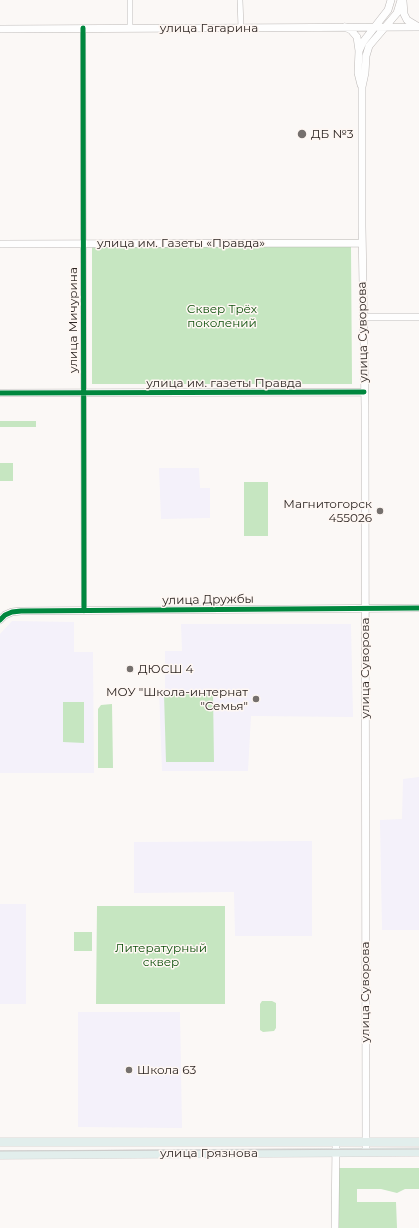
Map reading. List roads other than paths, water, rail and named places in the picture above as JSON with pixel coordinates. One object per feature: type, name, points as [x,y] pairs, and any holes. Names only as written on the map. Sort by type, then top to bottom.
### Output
[{"type":"main road","name":"улица Суворова","points":[[359,51],[363,42],[388,10],[391,0]]},
{"type":"main road","name":"улица Суворова","points":[[366,1152],[362,87],[367,50],[372,41],[397,12],[402,0]]},
{"type":"main road","points":[[402,0],[404,14],[407,20],[418,27]]},
{"type":"main road","name":"улица Гагарина","points":[[0,29],[344,26],[418,27]]},
{"type":"main road","name":"улица Суворова","points":[[344,26],[351,30],[356,37],[359,51],[358,73],[362,87]]},
{"type":"main road","name":"улица им. Газеты «Правда»","points":[[0,244],[362,243]]},
{"type":"main road","points":[[363,318],[419,317]]},
{"type":"main road","name":"улица им. газеты Правда","points":[[84,394],[364,392]]},
{"type":"main road","points":[[0,393],[84,394]]},
{"type":"main road","name":"улица Дружбы","points":[[0,620],[5,615],[16,611],[419,608]]},
{"type":"main road","name":"улица Грязнова","points":[[0,1142],[419,1142]]},
{"type":"main road","points":[[336,1142],[336,1228]]},
{"type":"main road","name":"улица Грязнова","points":[[0,1155],[419,1152]]},
{"type":"street","points":[[130,0],[130,28]]},
{"type":"street","points":[[240,0],[241,28]]},
{"type":"street","name":"улица Мичурина","points":[[83,28],[82,244],[84,611]]},
{"type":"tram line","points":[[0,1151],[419,1149]]},
{"type":"place","name":"ДБ №3","points":[[302,134]]},
{"type":"place","name":"Магнитогорск 455026","points":[[380,511]]},
{"type":"place","name":"ДЮСШ 4","points":[[130,669]]},
{"type":"place","name":"МОУ \"Школа-интернат \"Семья\"","points":[[256,699]]},
{"type":"place","name":"Школа 63","points":[[129,1070]]},
{"type":"park label","name":"Сквер Трёх поколений","points":[[222,316]]},
{"type":"park label","name":"Литературный сквер","points":[[161,955]]}]
